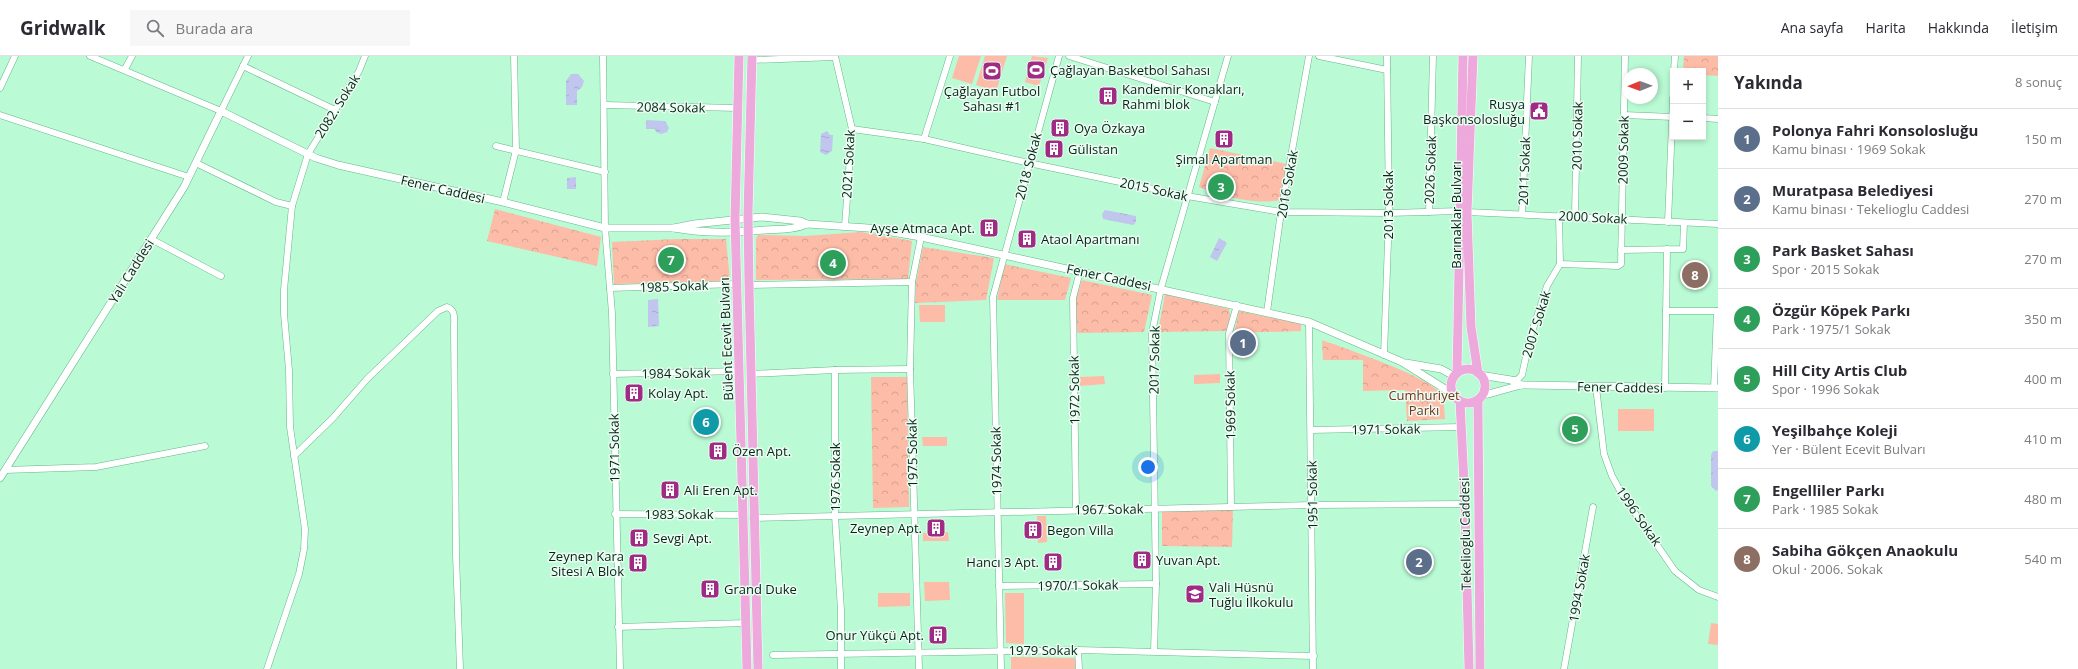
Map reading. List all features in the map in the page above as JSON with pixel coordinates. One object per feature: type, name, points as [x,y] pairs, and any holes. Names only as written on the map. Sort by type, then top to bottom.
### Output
[{"type":"main road","name":"Bülent Ecevit Bulvarı","points":[[740,56],[735,219],[747,669]]},
{"type":"main road","name":"Barınaklar Bulvarı","points":[[1463,56],[1464,212],[1471,327],[1479,374]]},
{"type":"main road","name":"Barınaklar Bulvarı","points":[[1456,375],[1473,56]]},
{"type":"main road","name":"Bülent Ecevit Bulvarı","points":[[752,58],[748,218],[753,518],[758,669]]},
{"type":"main road","points":[[1470,370],[1479,374],[1484,386],[1479,398],[1469,403],[1460,401],[1453,394],[1451,385],[1456,375],[1470,370]]},
{"type":"main road","name":"Tekelioglu Caddesi","points":[[1479,398],[1480,669]]},
{"type":"main road","name":"Tekelioglu Caddesi","points":[[1460,401],[1465,504],[1469,669]]},
{"type":"street","points":[[0,88],[15,56]]},
{"type":"street","points":[[90,56],[125,69],[221,111]]},
{"type":"street","points":[[125,69],[132,56]]},
{"type":"street","name":"Yalı Caddesi","points":[[0,478],[190,177],[248,56]]},
{"type":"street","name":"2082. Sokak","points":[[267,669],[299,574],[304,549],[305,529],[290,427],[289,370],[284,314],[284,290],[292,206],[308,154],[359,71],[365,56]]},
{"type":"street","points":[[503,202],[516,150],[514,56]]},
{"type":"street","name":"1971 Sokak","points":[[603,56],[605,228],[610,288],[613,374],[615,514],[620,669]]},
{"type":"street","points":[[924,139],[950,56]]},
{"type":"street","name":"2018 Sokak","points":[[1005,254],[1059,56]]},
{"type":"street","points":[[1069,56],[1215,102]]},
{"type":"street","name":"2017 Sokak","points":[[1154,651],[1156,584],[1152,333],[1161,288],[1228,56]]},
{"type":"street","name":"2016 Sokak","points":[[1268,312],[1281,212],[1309,56]]},
{"type":"street","points":[[1319,56],[1386,70]]},
{"type":"street","name":"2013 Sokak","points":[[1384,355],[1389,213],[1387,56]]},
{"type":"street","name":"2026 Sokak","points":[[1429,212],[1433,56]]},
{"type":"street","name":"2011 Sokak","points":[[1522,214],[1529,56]]},
{"type":"street","name":"2010 Sokak","points":[[1575,216],[1578,56]]},
{"type":"street","name":"2009 Sokak","points":[[1621,219],[1625,56]]},
{"type":"street","points":[[1674,68],[1675,56]]},
{"type":"street","points":[[752,58],[835,57]]},
{"type":"street","name":"2021 Sokak","points":[[835,57],[852,130],[845,226]]},
{"type":"street","points":[[243,66],[335,110]]},
{"type":"street","name":"2084 Sokak","points":[[604,105],[738,108]]},
{"type":"street","name":"Fener Caddesi","points":[[221,111],[308,154],[338,165],[503,202],[605,228],[674,228],[735,219],[761,217],[800,221],[807,224],[845,226],[921,237],[1161,288],[1309,322],[1402,362]]},
{"type":"street","points":[[0,115],[190,177]]},
{"type":"street","points":[[1624,115],[1670,117]]},
{"type":"street","points":[[1706,118],[1718,119]]},
{"type":"street","name":"2015 Sokak","points":[[852,130],[924,139],[1029,163],[1187,196],[1281,212],[1464,212]]},
{"type":"street","points":[[1668,222],[1671,140]]},
{"type":"street","points":[[496,146],[605,172]]},
{"type":"street","points":[[196,163],[276,202],[292,206]]},
{"type":"street","name":"2000 Sokak","points":[[1464,212],[1575,216],[1718,224]]},
{"type":"street","points":[[1559,216],[1560,264],[1618,266],[1621,264],[1621,219]]},
{"type":"street","points":[[1621,250],[1683,249],[1684,223]]},
{"type":"street","name":"Fener Caddesi","points":[[674,228],[696,233],[749,233],[794,229],[807,224]]},
{"type":"street","name":"1975 Sokak","points":[[919,669],[913,514],[910,369],[912,282],[921,237]]},
{"type":"street","points":[[151,239],[221,276]]},
{"type":"street","points":[[1665,388],[1667,249]]},
{"type":"street","name":"1974 Sokak","points":[[1001,669],[993,298],[1005,254]]},
{"type":"street","name":"2007 Sokak","points":[[1511,380],[1516,380],[1522,375],[1530,338],[1547,286],[1560,264]]},
{"type":"street","name":"1972 Sokak","points":[[1076,510],[1073,298],[1080,271]]},
{"type":"street","points":[[749,285],[912,282]]},
{"type":"street","name":"1985 Sokak","points":[[610,288],[737,284]]},
{"type":"street","name":"1969 Sokak","points":[[1231,507],[1229,333],[1236,305]]},
{"type":"street","points":[[294,456],[333,418],[367,379],[438,311],[447,307],[451,308],[454,313],[456,554],[460,669]]},
{"type":"street","points":[[1666,311],[1718,311],[1716,388]]},
{"type":"street","name":"1951 Sokak","points":[[1309,322],[1313,669]]},
{"type":"street","points":[[1402,362],[1441,369],[1456,375]]},
{"type":"street","points":[[1402,362],[1453,394]]},
{"type":"street","points":[[750,374],[835,370],[910,369]]},
{"type":"street","name":"1976 Sokak","points":[[835,370],[836,516],[841,669]]},
{"type":"street","name":"1984 Sokak","points":[[613,374],[740,371]]},
{"type":"street","points":[[1479,374],[1511,380],[1521,385]]},
{"type":"street","points":[[1479,398],[1521,385]]},
{"type":"street","name":"Fener Caddesi","points":[[1521,385],[1716,388]]},
{"type":"street","name":"1996 Sokak","points":[[1596,387],[1604,454],[1612,476],[1623,496],[1675,570],[1699,590],[1718,597]]},
{"type":"street","name":"1971 Sokak","points":[[1311,430],[1461,427]]},
{"type":"street","points":[[5,470],[96,467],[205,446]]},
{"type":"street","name":"1967 Sokak","points":[[753,518],[1154,508],[1465,504]]},
{"type":"street","name":"1994 Sokak","points":[[1564,669],[1593,507]]},
{"type":"street","name":"1983 Sokak","points":[[615,514],[744,515]]},
{"type":"street","name":"1970/1 Sokak","points":[[999,586],[1156,584]]},
{"type":"street","points":[[618,627],[746,623]]},
{"type":"street","points":[[1078,650],[1079,669]]},
{"type":"street","name":"1979 Sokak","points":[[773,655],[841,652],[1078,650],[1314,656]]},
{"type":"green space","points":[[959,56],[981,56],[972,84],[952,78]]},
{"type":"green space","name":"Çağlayan Futbol Sahası #1","points":[[985,56],[1007,56],[996,91],[976,85]]},
{"type":"green space","name":"Çağlayan Basketbol Sahası","points":[[1032,56],[1048,58],[1039,86],[1025,82]]},
{"type":"green space","points":[[1684,56],[1718,56],[1718,76],[1706,75],[1706,68],[1683,68]]},
{"type":"green space","points":[[1210,148],[1287,164],[1281,200],[1250,201],[1219,194],[1199,187]]},
{"type":"green space","points":[[495,209],[601,237],[597,266],[487,241]]},
{"type":"green space","points":[[862,232],[912,241],[908,279],[756,280],[756,239],[758,235],[804,236]]},
{"type":"green space","points":[[677,239],[726,239],[730,281],[614,284],[612,242]]},
{"type":"green space","points":[[923,247],[994,258],[986,300],[915,303],[916,282]]},
{"type":"green space","points":[[1004,264],[1071,278],[1065,300],[997,300]]},
{"type":"green space","points":[[1082,280],[1152,295],[1144,332],[1076,333],[1076,298]]},
{"type":"green space","points":[[1165,294],[1229,309],[1230,315],[1227,331],[1158,332]]},
{"type":"green space","points":[[919,305],[945,305],[945,322],[920,322]]},
{"type":"green space","points":[[1239,311],[1301,324],[1301,331],[1234,333]]},
{"type":"green space","name":"Cumhuriyet Parkı","points":[[1322,340],[1385,363],[1419,378],[1432,386],[1442,396],[1445,419],[1407,421],[1405,390],[1363,391],[1363,360],[1323,360]]},
{"type":"green space","points":[[1220,374],[1220,383],[1194,384],[1194,375]]},
{"type":"green space","points":[[1104,376],[1105,384],[1080,386],[1080,377]]},
{"type":"green space","points":[[871,377],[907,377],[909,507],[873,508]]},
{"type":"green space","points":[[1618,409],[1654,409],[1654,431],[1618,431]]},
{"type":"green space","points":[[922,437],[947,437],[947,446],[923,446]]},
{"type":"green space","points":[[1233,509],[1232,547],[1162,546],[1162,510]]},
{"type":"green space","points":[[1037,516],[1046,516],[1047,542],[1038,543]]},
{"type":"green space","points":[[948,532],[949,541],[923,541],[923,533]]},
{"type":"green space","points":[[924,582],[949,582],[950,600],[925,601]]},
{"type":"green space","points":[[878,593],[910,593],[910,606],[878,607]]},
{"type":"green space","points":[[1005,593],[1024,593],[1024,644],[1006,643]]},
{"type":"green space","points":[[1711,623],[1718,624],[1718,645],[1708,644]]},
{"type":"green space","points":[[1011,657],[1075,658],[1075,669],[1011,669]]},
{"type":"water","points":[[571,74],[578,74],[584,81],[582,87],[577,91],[577,105],[566,105],[566,81]]},
{"type":"water","points":[[646,120],[665,121],[669,128],[667,132],[661,134],[656,132],[655,129],[646,129]]},
{"type":"water","points":[[827,131],[830,135],[833,135],[832,151],[826,155],[820,152],[821,134]]},
{"type":"water","points":[[576,177],[576,189],[567,189],[567,178]]},
{"type":"water","points":[[1105,210],[1136,216],[1136,222],[1133,225],[1103,219],[1102,214]]},
{"type":"water","points":[[1219,238],[1227,243],[1217,261],[1210,257]]},
{"type":"water","points":[[658,299],[659,326],[648,327],[648,300]]},
{"type":"water","points":[[1713,451],[1718,451],[1718,490],[1716,491],[1711,486],[1711,455]]},
{"type":"place","name":"Çağlayan Basketbol Sahası","points":[[1036,70]]},
{"type":"place","name":"Çağlayan Futbol Sahası #1","points":[[992,71]]},
{"type":"place","name":"Kandemir Konakları, Rahmi blok","points":[[1108,96]]},
{"type":"place","name":"Rusya Başkonsolosluğu","points":[[1539,111]]},
{"type":"place","name":"Oya Özkaya","points":[[1060,128]]},
{"type":"place","name":"Şimal Apartman","points":[[1224,139]]},
{"type":"place","name":"Gülistan","points":[[1054,149]]},
{"type":"place","name":"Park Basket Sahası","points":[[1221,187]]},
{"type":"place","name":"Ayşe Atmaca Apt.","points":[[989,228]]},
{"type":"place","name":"Ataol Apartmanı","points":[[1027,239]]},
{"type":"place","name":"Engelliler Parkı","points":[[671,260]]},
{"type":"place","name":"Özgür Köpek Parkı","points":[[833,263]]},
{"type":"place","name":"Sabiha Gökçen Anaokulu","points":[[1695,275]]},
{"type":"place","name":"Polonya Fahri Konsolosluğu","points":[[1243,343]]},
{"type":"place","name":"Kolay Apt.","points":[[634,393]]},
{"type":"place","name":"Yeşilbahçe Koleji","points":[[706,422]]},
{"type":"place","name":"Hill City Artis Club","points":[[1575,429]]},
{"type":"place","name":"Özen Apt.","points":[[718,451]]},
{"type":"place","name":"Ali Eren Apt.","points":[[670,490]]},
{"type":"place","name":"Zeynep Apt.","points":[[936,528]]},
{"type":"place","name":"Begon Villa","points":[[1033,530]]},
{"type":"place","name":"Sevgi Apt.","points":[[639,538]]},
{"type":"place","name":"Yuvan Apt.","points":[[1142,560]]},
{"type":"place","name":"Hancı 3 Apt.","points":[[1053,562]]},
{"type":"place","name":"Muratpasa Belediyesi","points":[[1419,562]]},
{"type":"place","name":"Zeynep Kara Sitesi A Blok","points":[[638,563]]},
{"type":"place","name":"Grand Duke","points":[[710,589]]},
{"type":"place","name":"Vali Hüsnü Tuğlu İlkokulu","points":[[1195,594]]},
{"type":"place","name":"Onur Yükçü Apt.","points":[[938,635]]}]
